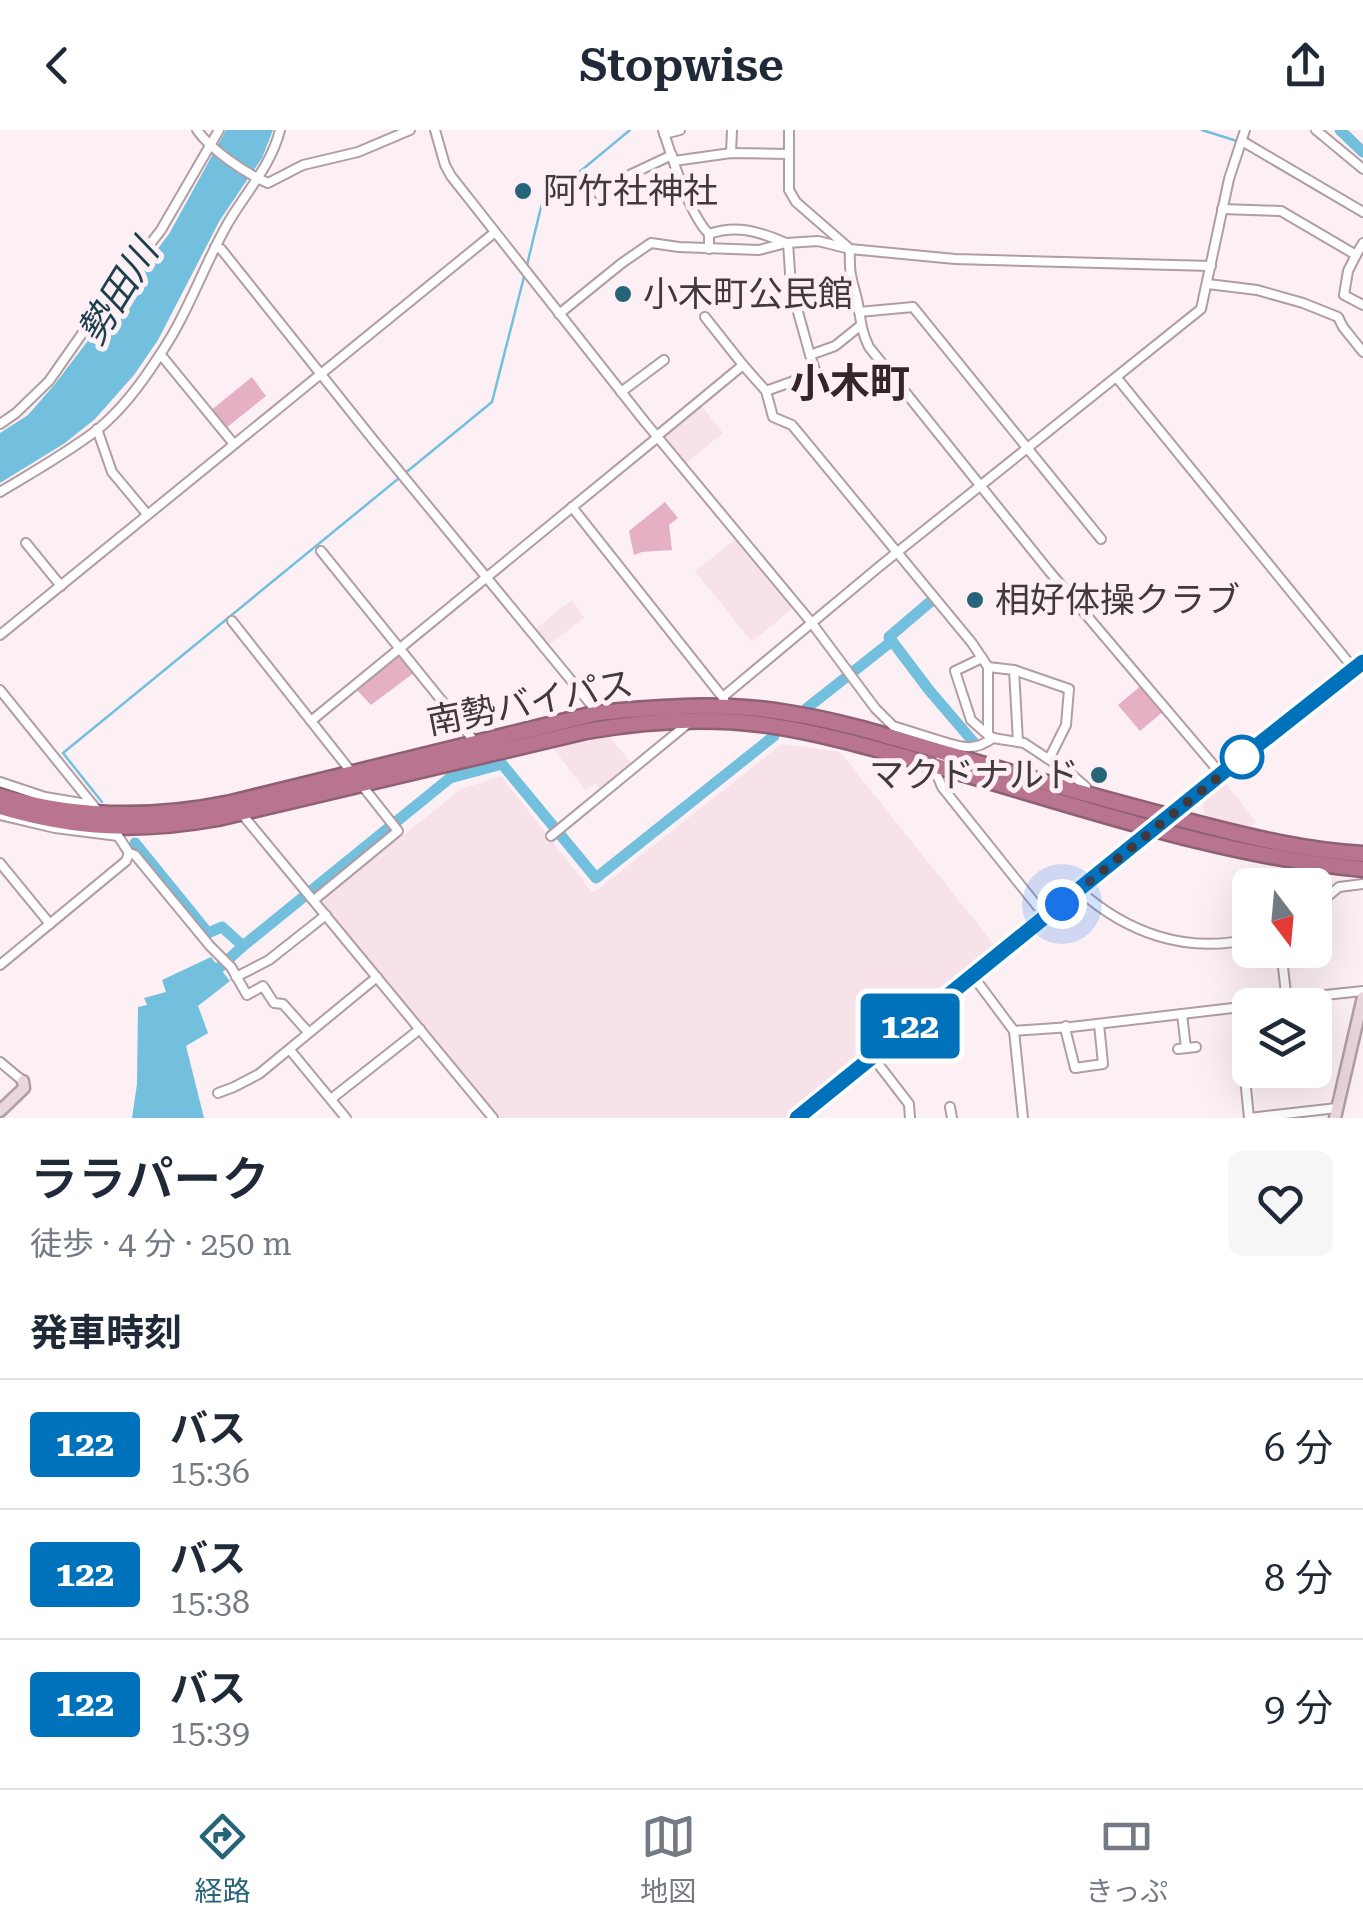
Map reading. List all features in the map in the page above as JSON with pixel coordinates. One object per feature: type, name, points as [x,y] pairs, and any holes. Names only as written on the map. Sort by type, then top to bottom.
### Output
[{"type":"highway","name":"南勢バイパス","points":[[356,779],[476,742],[598,713],[725,701],[811,717],[1268,842],[1363,854]]},
{"type":"highway","name":"南勢バイパス","points":[[0,807],[116,832],[184,824],[356,779],[586,731],[648,722],[733,722],[941,754],[1154,829],[1273,857],[1363,869]]},
{"type":"highway","name":"南勢バイパス","points":[[0,796],[58,810],[166,813],[236,808]]},
{"type":"main road","points":[[797,1118],[1358,665]]},
{"type":"main road","points":[[1336,1113],[1363,994]]},
{"type":"main road","points":[[0,1111],[24,1088],[23,1080]]},
{"type":"street","points":[[197,130],[209,145],[268,183],[303,164],[358,152],[410,130]]},
{"type":"street","points":[[0,424],[16,414],[48,381],[161,230],[219,130]]},
{"type":"street","points":[[0,492],[97,430],[161,354],[236,208],[273,153],[280,130]]},
{"type":"street","points":[[436,130],[445,166],[494,233],[811,622],[875,708],[894,726],[941,754],[983,746],[991,737],[985,662],[792,425],[773,416],[766,391],[706,317]]},
{"type":"street","points":[[680,130],[664,132],[702,228],[709,234],[710,249]]},
{"type":"street","points":[[731,153],[732,130]]},
{"type":"street","points":[[789,130],[789,190],[796,202],[850,249]]},
{"type":"street","points":[[572,507],[725,701],[811,622],[1201,309],[1222,209],[1245,130]]},
{"type":"street","points":[[1316,130],[1363,169]]},
{"type":"street","points":[[1242,141],[1363,212]]},
{"type":"street","points":[[599,194],[621,178],[673,158],[788,154]]},
{"type":"street","points":[[1222,209],[1281,211],[1360,250],[1348,271],[1344,295],[1363,305]]},
{"type":"street","points":[[709,234],[740,228],[787,243]]},
{"type":"street","points":[[0,635],[494,233]]},
{"type":"street","points":[[559,314],[645,245],[656,243],[679,248],[759,250],[818,241],[850,249],[956,259],[1211,266]]},
{"type":"street","points":[[766,391],[816,373],[790,287],[787,243]]},
{"type":"street","points":[[215,248],[598,713]]},
{"type":"street","points":[[850,249],[849,277],[869,347],[1221,774]]},
{"type":"street","points":[[1208,284],[1257,290],[1338,316],[1363,352]]},
{"type":"street","points":[[859,312],[913,306],[1100,539]]},
{"type":"street","points":[[810,355],[835,346],[860,326]]},
{"type":"street","points":[[161,354],[234,443]]},
{"type":"street","points":[[621,392],[664,360]]},
{"type":"street","points":[[311,721],[744,365]]},
{"type":"street","points":[[1117,378],[1358,665]]},
{"type":"street","points":[[97,430],[112,472],[147,514]]},
{"type":"street","points":[[26,544],[61,586]]},
{"type":"street","points":[[322,551],[476,742]]},
{"type":"street","points":[[232,621],[398,832],[314,900]]},
{"type":"street","points":[[1049,759],[1066,725],[1069,689],[985,662],[955,671],[971,720],[991,737],[1024,743],[1086,787]]},
{"type":"street","points":[[1014,670],[1018,742]]},
{"type":"street","points":[[0,690],[129,853],[135,855],[231,967],[247,995],[263,986],[274,1003],[284,1004],[308,1032]]},
{"type":"street","points":[[551,836],[691,721]]},
{"type":"street","points":[[941,754],[938,776],[942,787],[1046,917]]},
{"type":"street","points":[[0,782],[97,810]]},
{"type":"street","points":[[221,788],[492,1118]]},
{"type":"street","points":[[0,815],[56,828],[116,832]]},
{"type":"street","points":[[0,965],[126,861],[129,853]]},
{"type":"street","points":[[0,863],[50,924]]},
{"type":"street","points":[[1332,893],[1339,887],[1363,884]]},
{"type":"street","points":[[1078,890],[1149,935],[1182,942],[1232,942]]},
{"type":"street","points":[[236,977],[269,960],[326,915]]},
{"type":"street","points":[[973,976],[1014,1031],[1023,1118]]},
{"type":"street","points":[[218,1093],[248,1080],[290,1050],[377,977]]},
{"type":"street","points":[[1332,996],[1363,994]]},
{"type":"street","points":[[1014,1031],[1232,1008]]},
{"type":"street","points":[[1182,1014],[1187,1048]]},
{"type":"street","points":[[1066,1026],[1076,1068],[1103,1064],[1100,1024]]},
{"type":"street","points":[[330,1099],[420,1029]]},
{"type":"street","points":[[290,1050],[346,1118]]},
{"type":"street","points":[[872,1056],[909,1104],[910,1118]]},
{"type":"street","points":[[0,1062],[23,1080]]},
{"type":"street","points":[[1246,1088],[1249,1118],[1336,1113]]},
{"type":"street","points":[[950,1107],[952,1118]]},
{"type":"shaded area","points":[[252,377],[266,396],[225,429],[210,411]]},
{"type":"shaded area","points":[[701,405],[723,433],[686,463],[663,435]]},
{"type":"shaded area","points":[[665,502],[678,518],[669,525],[672,550],[634,555],[629,531]]},
{"type":"shaded area","points":[[736,539],[793,608],[752,642],[695,571]]},
{"type":"shaded area","points":[[572,600],[584,618],[547,646],[534,630]]},
{"type":"shaded area","points":[[399,652],[415,672],[371,705],[355,688]]},
{"type":"shaded area","points":[[1143,684],[1164,711],[1140,731],[1118,705]]},
{"type":"shaded area","points":[[608,735],[633,765],[601,790],[595,783],[585,790],[553,748]]},
{"type":"shaded area","points":[[782,744],[840,752],[997,948],[787,1118],[495,1118],[323,905],[325,898],[461,789],[501,776],[593,893]]},
{"type":"shaded area","points":[[1223,780],[1256,822],[1248,828],[1205,817],[1201,798]]},
{"type":"water","points":[[226,130],[273,130],[262,158],[220,220],[158,340],[134,375],[95,419],[65,443],[0,483],[0,433],[28,415],[55,384],[169,234]]},
{"type":"water","points":[[211,957],[230,981],[198,1006],[208,1033],[186,1046],[204,1118],[132,1118],[137,1084],[138,1007],[147,1005],[144,998],[166,992],[162,980]]},
{"type":"waterway","points":[[527,265],[542,203],[630,130]]},
{"type":"waterway","points":[[1202,130],[1237,141]]},
{"type":"waterway","points":[[1340,130],[1363,152]]},
{"type":"waterway","points":[[102,802],[63,753],[492,402],[525,273]]},
{"type":"waterway","points":[[807,708],[892,641],[889,637],[930,602]]},
{"type":"waterway","points":[[892,641],[976,745]]},
{"type":"waterway","points":[[243,946],[450,778],[502,764],[596,878],[774,736]]},
{"type":"waterway","points":[[135,843],[208,933],[222,927],[243,946],[219,968]]},
{"type":"bus line","name":"122","points":[[797,1118],[1363,662]]},
{"type":"place","name":"阿竹社神社","points":[[523,191]]},
{"type":"place","name":"小木町公民館","points":[[623,294]]},
{"type":"place","name":"相好体操クラブ","points":[[975,600]]},
{"type":"place","name":"マクドナルド","points":[[1099,775]]},
{"type":"district","name":"小木町","points":[[850,383]]},
{"type":"route","points":[[1062,904],[1248,753],[1242,757]]},
{"type":"water label","name":"勢田川","points":[[118,292]]}]
